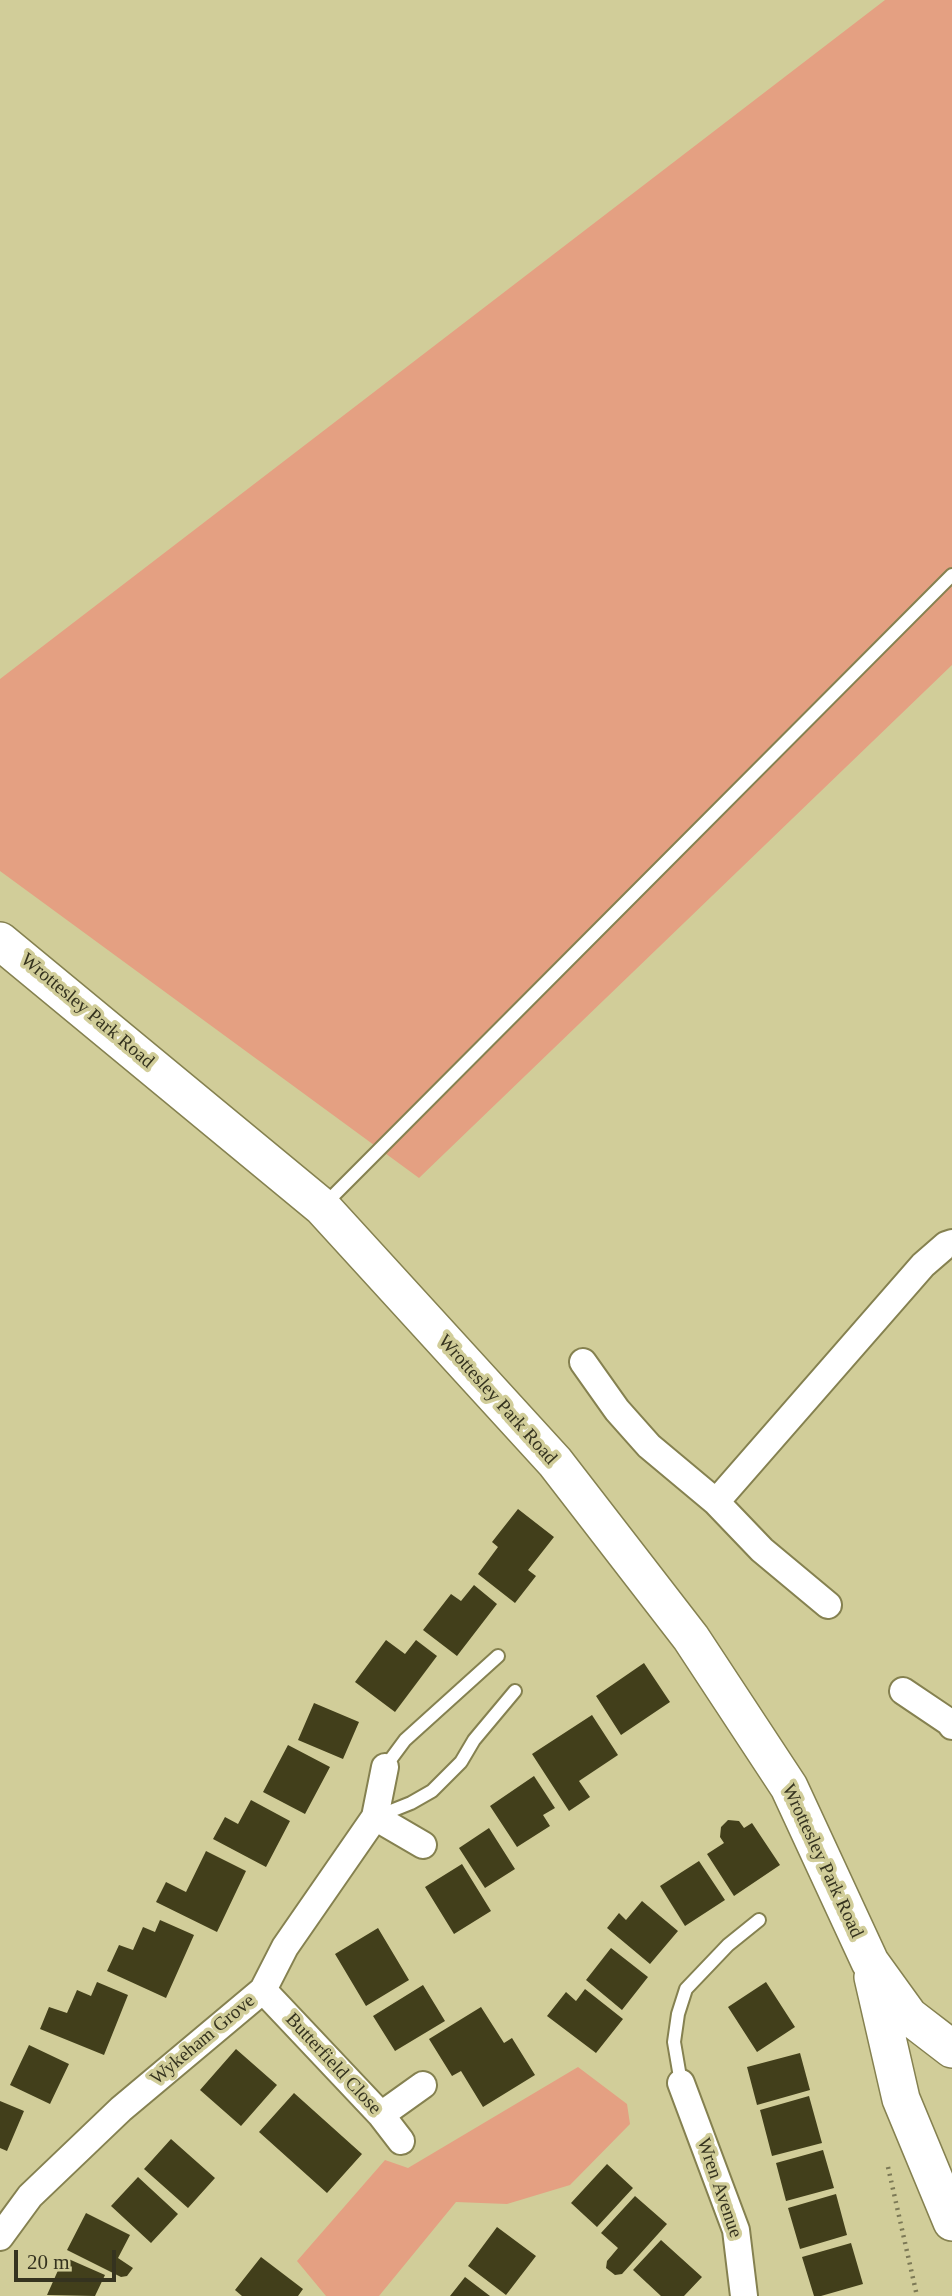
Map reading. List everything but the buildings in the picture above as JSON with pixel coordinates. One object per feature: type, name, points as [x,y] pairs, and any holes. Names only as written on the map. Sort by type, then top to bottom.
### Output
[{"type":"street","name":"Wrottesley Park Road","points":[[0,941],[322,1207],[555,1462],[691,1638],[789,1787],[870,1962],[909,2016],[952,2049]]},
{"type":"street","points":[[716,1502],[923,1265],[952,1243]]},
{"type":"street","points":[[583,1362],[617,1410],[649,1446],[716,1502],[762,1550],[828,1605]]},
{"type":"street","points":[[903,1691],[951,1722]]},
{"type":"street","name":"Wykeham Grove","points":[[0,2237],[30,2196],[112,2118],[262,1990],[285,1947],[375,1818],[385,1767]]},
{"type":"street","points":[[375,1818],[423,1845]]},
{"type":"street","name":"Wrottesley Park Road","points":[[870,1962],[901,2099],[952,2222]]},
{"type":"street","name":"Butterfield Close","points":[[262,1990],[381,2115],[401,2141]]},
{"type":"street","name":"Wren Avenue","points":[[681,2082],[737,2230],[744,2296]]},
{"type":"street","points":[[381,2115],[423,2085]]},
{"type":"lane","points":[[322,1207],[952,575]]},
{"type":"lane","points":[[385,1767],[405,1740],[498,1656]]},
{"type":"lane","points":[[375,1818],[432,1791],[461,1762],[474,1740],[515,1691]]},
{"type":"lane","points":[[681,2082],[674,2042],[678,2014],[686,1989],[728,1945],[759,1920]]},
{"type":"path","points":[[885,2155],[917,2296]]},
{"type":"shaded area","points":[[885,0],[952,0],[952,665],[419,1178],[0,871],[0,679]]},
{"type":"shaded area","points":[[578,2067],[627,2104],[630,2124],[570,2185],[507,2204],[456,2202],[379,2296],[326,2296],[297,2261],[385,2160],[408,2168]]}]
